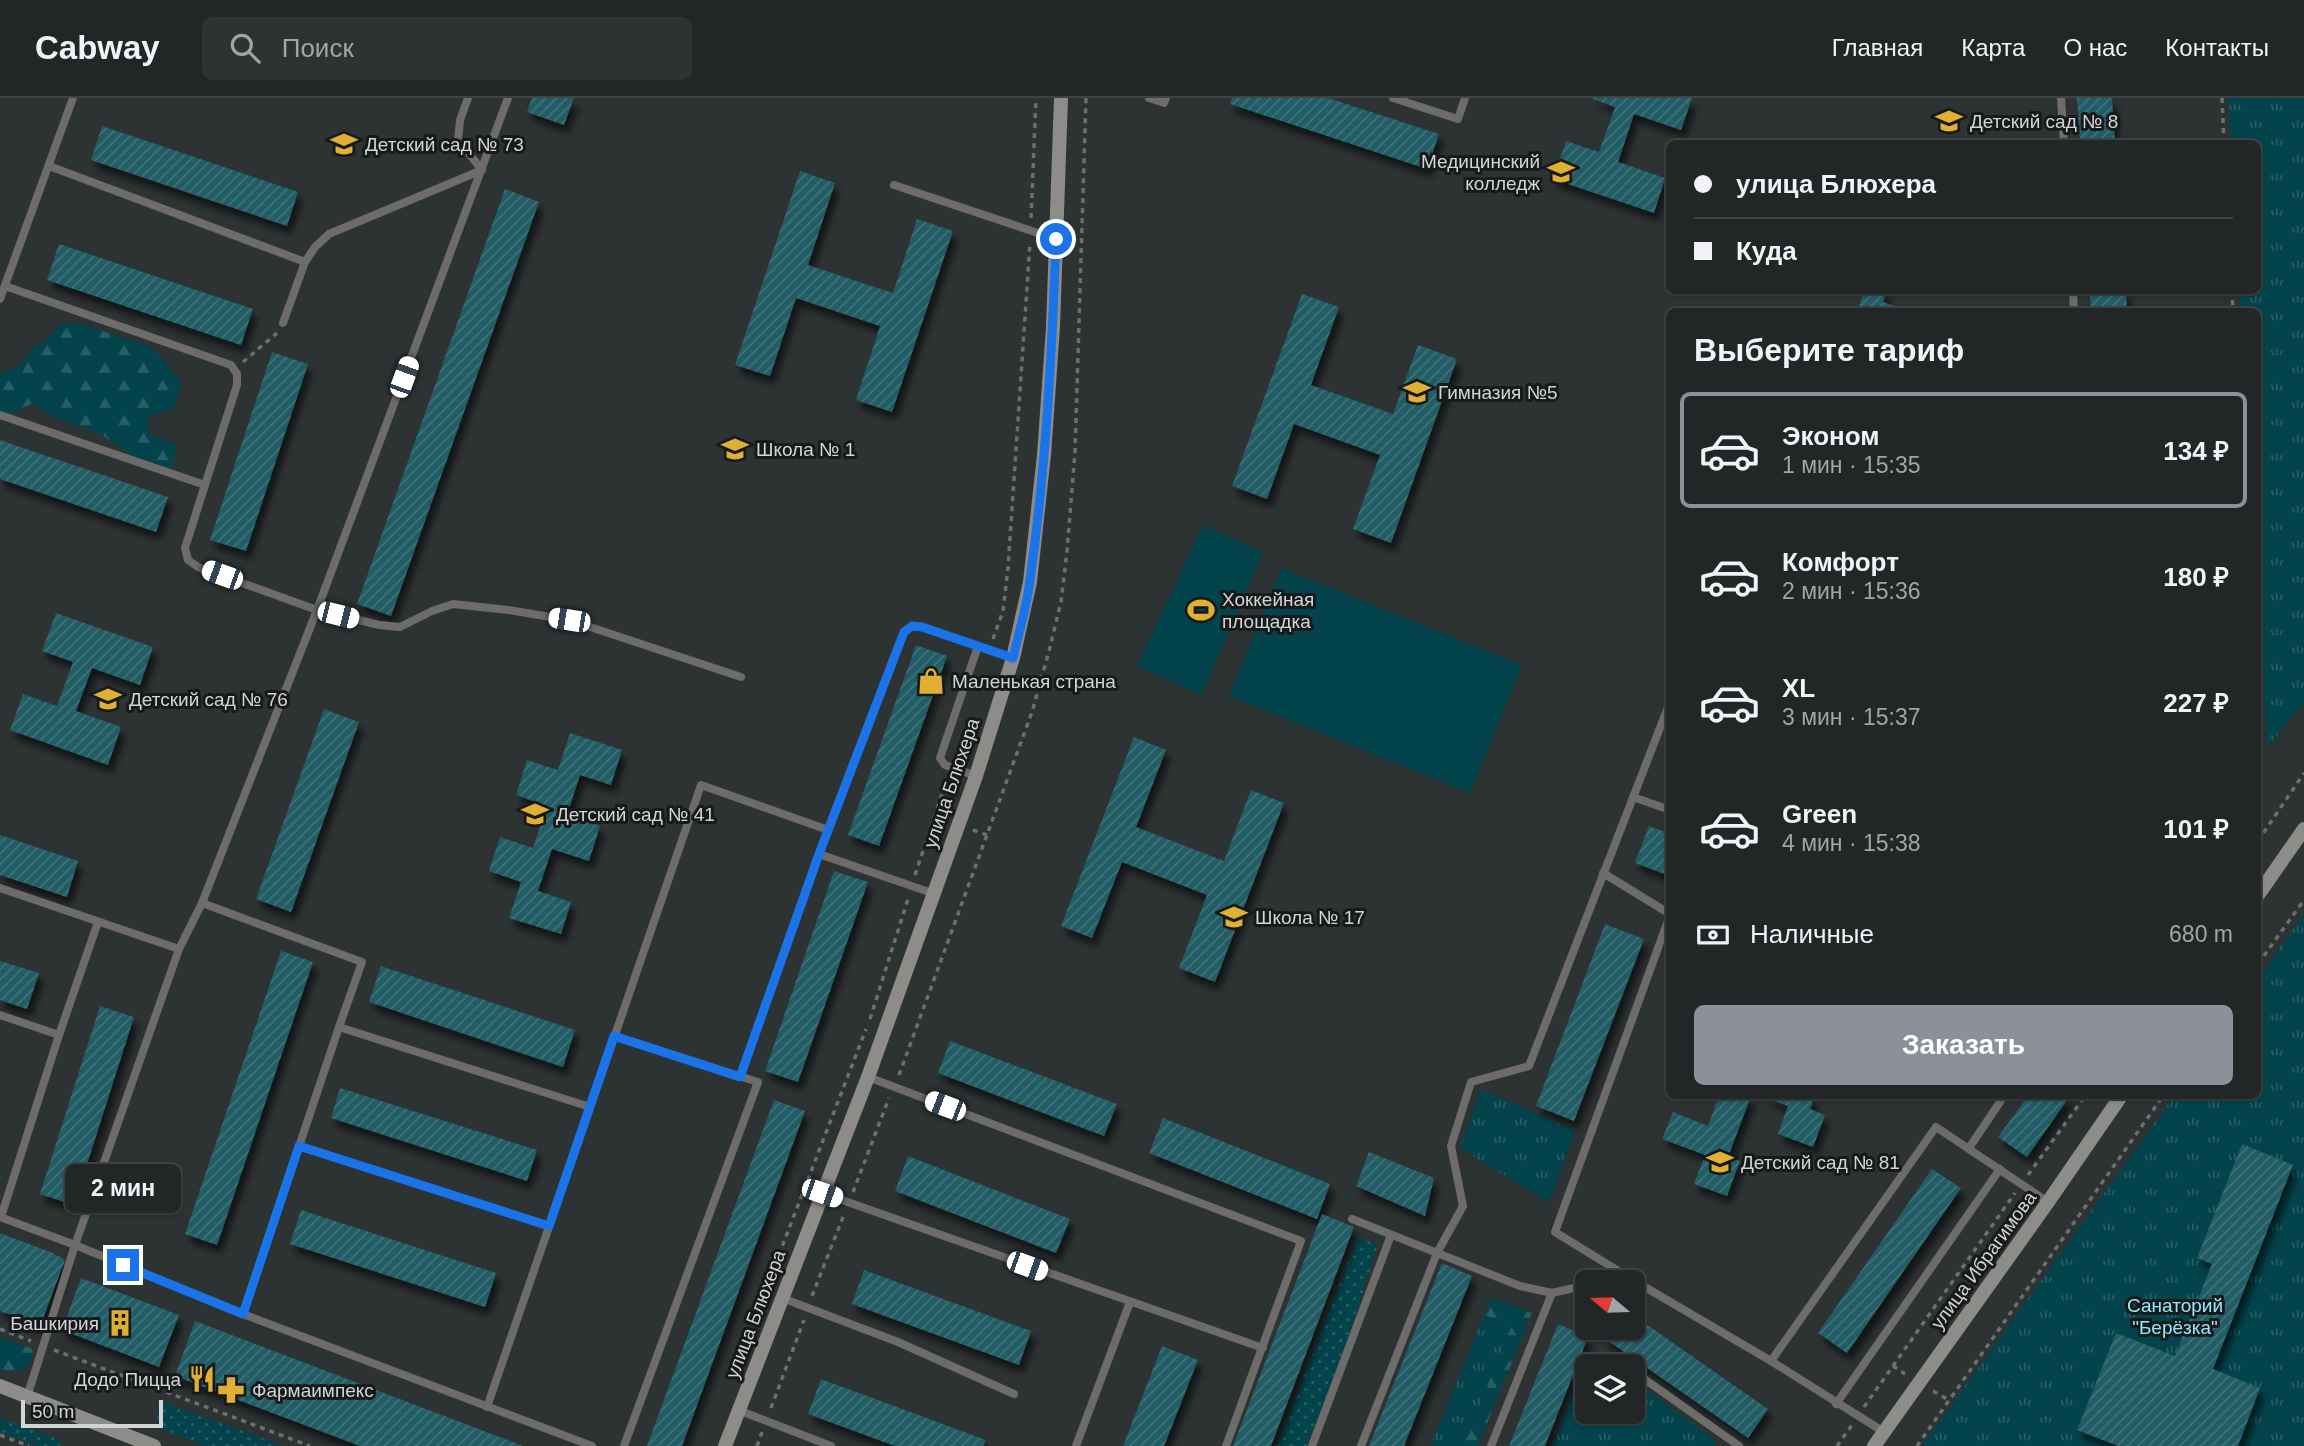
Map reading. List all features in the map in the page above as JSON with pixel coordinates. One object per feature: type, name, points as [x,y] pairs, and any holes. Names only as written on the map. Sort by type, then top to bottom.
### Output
[{"type":"street","name":"улица Блюхера","points":[[725,1446],[868,1077],[932,892],[976,776],[1013,658],[1030,582],[1044,455],[1054,327],[1061,98]]},
{"type":"street","points":[[2261,891],[2304,829]]},
{"type":"street","name":"улица Ибрагимова","points":[[1874,1446],[2119,1099]]},
{"type":"street","points":[[0,1387],[154,1446]]},
{"type":"lane","points":[[0,299],[73,98]]},
{"type":"lane","points":[[468,98],[460,120],[458,140],[482,170]]},
{"type":"lane","points":[[27,1397],[75,1245],[179,949],[202,903],[317,610],[508,98]]},
{"type":"lane","points":[[1149,98],[1164,103],[1166,98]]},
{"type":"lane","points":[[1392,98],[1458,119],[1465,98]]},
{"type":"lane","points":[[2061,98],[2064,140]]},
{"type":"lane","points":[[49,166],[305,262]]},
{"type":"lane","points":[[284,323],[305,262],[315,247],[329,234],[482,170]]},
{"type":"lane","points":[[894,185],[1056,239]]},
{"type":"lane","points":[[5,286],[231,365],[237,374],[237,385],[185,548],[188,560],[198,567],[317,610],[379,625],[400,627],[453,604],[569,620],[741,677]]},
{"type":"lane","points":[[0,415],[205,485]]},
{"type":"lane","points":[[740,1077],[819,854],[904,632],[912,626],[922,627],[1013,658]]},
{"type":"lane","points":[[976,776],[951,767],[940,758],[978,646]]},
{"type":"lane","points":[[1361,1446],[1437,1253],[1463,1206],[1451,1146],[1471,1082],[1529,1066],[1666,712]]},
{"type":"lane","points":[[487,1407],[701,785],[828,830]]},
{"type":"lane","points":[[1633,797],[1666,809]]},
{"type":"lane","points":[[819,854],[932,892]]},
{"type":"lane","points":[[1603,873],[1666,912]]},
{"type":"lane","points":[[0,888],[179,949]]},
{"type":"lane","points":[[202,903],[362,962],[243,1314]]},
{"type":"lane","points":[[98,922],[0,1217],[243,1314],[592,1446]]},
{"type":"lane","points":[[1617,1270],[1555,1232],[1666,925]]},
{"type":"lane","points":[[0,1015],[59,1035]]},
{"type":"lane","points":[[339,1027],[590,1107]]},
{"type":"lane","points":[[614,1036],[758,1083],[624,1446]]},
{"type":"lane","points":[[868,1077],[1301,1241],[1226,1446]]},
{"type":"lane","points":[[1969,1148],[2002,1099]]},
{"type":"lane","points":[[1771,1362],[1936,1127],[2048,1202]]},
{"type":"lane","points":[[299,1146],[549,1226]]},
{"type":"lane","points":[[1836,1404],[2000,1170]]},
{"type":"lane","points":[[822,1193],[1263,1348]]},
{"type":"lane","points":[[1352,1219],[1520,1286],[1552,1293],[1575,1288]]},
{"type":"lane","points":[[1312,1446],[1391,1235]]},
{"type":"lane","points":[[1645,1287],[1884,1433]]},
{"type":"lane","points":[[1491,1446],[1552,1293]]},
{"type":"lane","points":[[782,1298],[898,1342],[1014,1394]]},
{"type":"lane","points":[[1076,1446],[1130,1302]]},
{"type":"lane","points":[[1645,1379],[1739,1446]]},
{"type":"lane","points":[[738,1410],[831,1446]]},
{"type":"path","points":[[990,650],[1003,611],[1008,568],[1029,261],[1036,98]]},
{"type":"path","points":[[2221,98],[2224,140]]},
{"type":"path","points":[[1029,261],[1036,262]]},
{"type":"path","points":[[1068,263],[1081,264]]},
{"type":"path","points":[[234,370],[278,332],[284,323]]},
{"type":"path","points":[[764,1295],[869,1021],[951,767]]},
{"type":"path","points":[[2261,837],[2304,773]]},
{"type":"path","points":[[967,828],[987,835]]},
{"type":"path","points":[[2261,960],[2304,900]]},
{"type":"path","points":[[1837,1446],[2083,1099]]},
{"type":"path","points":[[1917,1446],[2161,1099]]},
{"type":"path","points":[[0,1329],[310,1446]]},
{"type":"path","points":[[1893,1366],[1905,1374]]},
{"type":"path","points":[[1933,1391],[1949,1400]]},
{"type":"path","points":[[0,1435],[29,1446]]},
{"type":"green space","points":[[2228,98],[2304,98],[2304,703],[2267,747],[2261,640],[2261,308],[2241,308],[2240,294],[2261,294],[2261,140],[2231,140]]},
{"type":"green space","points":[[77,323],[152,347],[182,383],[174,409],[148,416],[147,433],[177,445],[171,469],[154,466],[132,456],[102,435],[55,417],[31,404],[6,416],[0,413],[0,375],[23,362],[32,347],[46,340],[59,324]]},
{"type":"green space","name":"Хоккейная площадка","points":[[1203,525],[1263,553],[1201,695],[1137,666]]},
{"type":"green space","points":[[1281,568],[1522,665],[1470,793],[1229,696]]},
{"type":"green space","name":"Санаторий \"Берёзка\"","points":[[2304,914],[2304,1446],[1922,1446],[2172,1099],[2261,1099],[2261,974]]},
{"type":"green space","points":[[1481,1089],[1575,1131],[1549,1203],[1460,1148]]},
{"type":"green space","points":[[1357,1238],[1378,1244],[1350,1333],[1307,1446],[1277,1446]]},
{"type":"green space","points":[[1491,1298],[1532,1313],[1478,1446],[1431,1446]]},
{"type":"green space","points":[[1484,1315],[1512,1325],[1463,1446],[1431,1446]]},
{"type":"green space","points":[[0,1337],[33,1349],[31,1361],[22,1371],[0,1370]]},
{"type":"green space","points":[[1575,1387],[1575,1424],[1645,1424],[1645,1389],[1717,1441],[1714,1446],[1552,1446]]},
{"type":"green space","points":[[159,1400],[284,1446],[206,1446],[156,1427]]},
{"type":"green space","points":[[0,1418],[60,1440],[60,1446],[36,1446],[0,1432]]},
{"type":"building","points":[[532,98],[574,98],[564,125],[527,112]]},
{"type":"building","points":[[1232,98],[1328,98],[1439,134],[1427,169],[1230,104]]},
{"type":"building","points":[[1590,98],[1692,98],[1681,130],[1634,114],[1618,162],[1665,178],[1654,213],[1553,179],[1566,141],[1599,152],[1615,107]]},
{"type":"building","points":[[2077,98],[2112,98],[2115,140],[2080,140]]},
{"type":"building","points":[[102,126],[298,192],[287,226],[91,160]]},
{"type":"building","points":[[800,171],[835,183],[808,265],[893,293],[917,219],[953,231],[892,412],[856,400],[880,326],[796,298],[770,376],[735,365]]},
{"type":"building","points":[[505,189],[539,202],[391,616],[357,604]]},
{"type":"building","points":[[59,244],[253,309],[241,345],[47,280]]},
{"type":"building","points":[[1302,294],[1339,307],[1311,385],[1393,414],[1418,345],[1457,359],[1391,543],[1353,529],[1380,455],[1294,424],[1267,499],[1232,486]]},
{"type":"building","points":[[1863,294],[1886,294],[1883,302],[1900,308],[1858,308]]},
{"type":"building","points":[[2090,294],[2126,294],[2127,308],[2091,308]]},
{"type":"building","points":[[272,352],[308,364],[246,551],[210,540]]},
{"type":"building","points":[[0,440],[168,497],[156,532],[0,479]]},
{"type":"building","points":[[56,613],[153,647],[140,685],[92,668],[76,711],[121,727],[108,765],[10,730],[23,694],[57,706],[73,662],[42,651]]},
{"type":"building","points":[[916,645],[947,656],[879,846],[848,835]]},
{"type":"building","points":[[324,709],[359,722],[291,912],[256,899]]},
{"type":"building","points":[[570,733],[622,750],[611,785],[580,775],[567,815],[600,826],[589,861],[552,849],[538,891],[571,902],[561,934],[509,918],[521,882],[489,871],[500,837],[533,848],[547,806],[516,795],[527,760],[558,770]]},
{"type":"building","points":[[1134,737],[1166,750],[1136,827],[1224,861],[1251,790],[1284,803],[1215,982],[1179,968],[1207,895],[1122,862],[1092,938],[1061,926]]},
{"type":"building","points":[[1649,826],[1666,832],[1666,875],[1635,863]]},
{"type":"building","points":[[0,835],[78,861],[67,897],[0,875]]},
{"type":"building","points":[[834,871],[868,882],[798,1082],[765,1071]]},
{"type":"building","points":[[1605,924],[1644,939],[1574,1121],[1536,1106]]},
{"type":"building","points":[[281,951],[313,962],[217,1245],[185,1234]]},
{"type":"building","points":[[0,961],[39,973],[27,1009],[0,1000]]},
{"type":"building","points":[[381,966],[575,1030],[563,1067],[369,1002]]},
{"type":"building","points":[[100,1006],[134,1017],[74,1205],[40,1194]]},
{"type":"building","points":[[950,1041],[1117,1104],[1104,1136],[938,1073]]},
{"type":"building","points":[[340,1088],[537,1150],[527,1181],[331,1118]]},
{"type":"building","points":[[1718,1099],[1750,1099],[1728,1157],[1740,1161],[1727,1196],[1694,1184],[1705,1155],[1662,1139],[1673,1112],[1708,1126]]},
{"type":"building","points":[[1769,1099],[1814,1099],[1810,1109],[1825,1115],[1813,1147],[1778,1134],[1788,1106]]},
{"type":"building","points":[[2026,1099],[2068,1099],[2027,1157],[1998,1137]]},
{"type":"building","points":[[774,1100],[805,1111],[682,1446],[647,1446]]},
{"type":"building","points":[[1163,1118],[1330,1184],[1317,1219],[1149,1153]]},
{"type":"building","points":[[2242,1144],[2293,1165],[2213,1369],[2260,1388],[2238,1446],[2118,1446],[2077,1430],[2116,1333],[2175,1356],[2212,1264],[2197,1258]]},
{"type":"building","points":[[1369,1152],[1434,1178],[1425,1216],[1356,1186]]},
{"type":"building","points":[[908,1156],[1070,1219],[1056,1253],[895,1191]]},
{"type":"building","points":[[1932,1169],[1961,1188],[1847,1353],[1818,1333]]},
{"type":"building","points":[[301,1210],[496,1273],[485,1307],[290,1244]]},
{"type":"building","points":[[1322,1214],[1354,1227],[1271,1446],[1233,1446]]},
{"type":"building","points":[[0,1233],[65,1260],[40,1326],[0,1311]]},
{"type":"building","points":[[1442,1263],[1472,1276],[1404,1446],[1369,1446]]},
{"type":"building","points":[[864,1270],[1031,1331],[1019,1365],[852,1304]]},
{"type":"building","name":"Башкирия","points":[[81,1278],[179,1315],[159,1367],[62,1330]]},
{"type":"building","points":[[195,1321],[523,1446],[360,1446],[175,1376]]},
{"type":"building","points":[[1645,1323],[1768,1409],[1748,1438],[1645,1366],[1645,1354],[1627,1354],[1607,1340],[1645,1340]]},
{"type":"building","points":[[1558,1324],[1575,1331],[1575,1340],[1587,1340],[1581,1354],[1575,1354],[1575,1370],[1545,1446],[1509,1446]]},
{"type":"building","points":[[1162,1346],[1198,1360],[1164,1446],[1123,1446]]},
{"type":"building","points":[[821,1379],[986,1440],[983,1446],[895,1446],[808,1414]]},
{"type":"place","name":"Детский сад № 8","points":[[1949,121]]},
{"type":"place","name":"Детский сад № 73","points":[[344,144]]},
{"type":"place","name":"Медицинский колледж","points":[[1561,172]]},
{"type":"place","name":"Гимназия №5","points":[[1417,392]]},
{"type":"place","name":"Школа № 1","points":[[735,449]]},
{"type":"place","name":"Хоккейная площадка","points":[[1201,610]]},
{"type":"place","name":"Маленькая страна","points":[[931,681]]},
{"type":"place","name":"Детский сад № 76","points":[[108,699]]},
{"type":"place","name":"Детский сад № 41","points":[[535,814]]},
{"type":"place","name":"Школа № 17","points":[[1234,917]]},
{"type":"place","name":"Детский сад № 81","points":[[1720,1162]]},
{"type":"place","name":"Башкирия","points":[[120,1323]]},
{"type":"place","name":"Додо Пицца","points":[[202,1379]]},
{"type":"place","name":"Фармаимпекс","points":[[231,1390]]},
{"type":"route","points":[[123,1265],[243,1314],[299,1146],[549,1226],[614,1036],[740,1077],[819,854],[904,632],[912,626],[922,627],[1013,658],[1030,582],[1044,455],[1054,327],[1056,239]]}]
